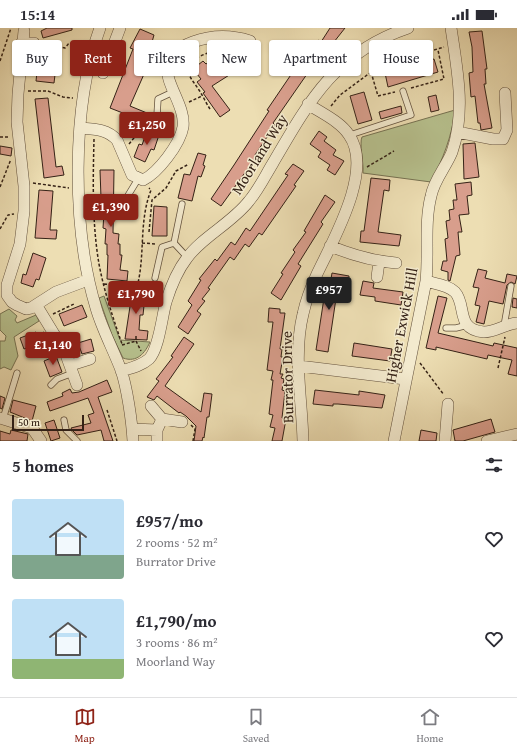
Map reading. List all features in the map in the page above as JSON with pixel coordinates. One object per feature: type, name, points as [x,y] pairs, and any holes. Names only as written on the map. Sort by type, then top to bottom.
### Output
[{"type":"street","points":[[99,31],[116,39],[120,28]]},
{"type":"street","name":"Moorland Way","points":[[146,361],[156,348],[169,293],[174,279],[187,258],[249,201],[308,104],[330,75],[390,31],[408,28]]},
{"type":"street","name":"Higher Exwick Hill","points":[[394,441],[426,281],[428,260],[427,232],[431,195],[451,153],[457,132],[460,113],[451,28]]},
{"type":"street","points":[[80,128],[94,129],[112,135],[117,140],[129,172],[143,180],[147,178],[164,161],[186,127],[173,92],[168,69],[171,55],[176,50],[199,40],[237,32],[249,40]]},
{"type":"street","points":[[19,76],[17,122],[23,181],[24,211],[20,244],[6,290],[12,302],[26,308],[34,307],[56,292],[88,280]]},
{"type":"street","points":[[88,76],[83,99],[80,128],[79,222],[88,280],[106,337],[121,371],[133,441]]},
{"type":"street","points":[[457,132],[493,139],[503,139],[507,130],[505,93]]},
{"type":"street","name":"Burrator Drive","points":[[303,441],[299,366],[299,332],[309,293],[349,203],[356,172],[357,157],[350,136],[340,125],[308,104]]},
{"type":"street","points":[[330,246],[353,255],[380,262],[396,263]]},
{"type":"street","points":[[377,277],[380,262]]},
{"type":"street","points":[[426,281],[445,286],[456,293],[462,314],[468,325],[478,331],[492,332],[502,327],[517,323]]},
{"type":"street","points":[[34,307],[44,318],[65,352],[77,384]]},
{"type":"street","points":[[72,369],[90,359]]},
{"type":"street","points":[[121,371],[146,361]]},
{"type":"street","points":[[299,366],[405,380]]},
{"type":"street","points":[[445,441],[448,404]]},
{"type":"street","points":[[151,406],[162,419],[182,422]]},
{"type":"street","points":[[2,419],[32,428],[41,441]]},
{"type":"street","points":[[132,429],[157,435],[162,419]]},
{"type":"street","points":[[487,441],[517,434]]},
{"type":"lane","points":[[350,136],[411,115],[403,90]]},
{"type":"lane","points":[[154,125],[157,115],[158,99],[173,92]]},
{"type":"lane","points":[[121,207],[138,178]]},
{"type":"lane","points":[[174,243],[182,204]]},
{"type":"lane","points":[[174,243],[187,258]]},
{"type":"lane","points":[[155,278],[162,247],[174,243]]},
{"type":"lane","points":[[502,327],[511,286]]},
{"type":"lane","points":[[446,328],[456,328],[468,325]]},
{"type":"lane","points":[[51,384],[72,369]]},
{"type":"lane","points":[[2,419],[17,373]]},
{"type":"lane","points":[[64,420],[66,430],[77,441]]},
{"type":"path","points":[[0,61],[11,28]]},
{"type":"path","points":[[62,48],[65,48],[70,43]]},
{"type":"path","points":[[372,76],[378,96],[444,79],[438,50],[433,51]]},
{"type":"path","points":[[207,53],[196,58],[190,64],[188,75],[210,109]]},
{"type":"path","points":[[324,114],[340,95],[369,73]]},
{"type":"path","points":[[18,90],[48,91],[63,97],[83,99]]},
{"type":"path","points":[[178,106],[202,96]]},
{"type":"path","points":[[121,150],[143,128],[154,125]]},
{"type":"path","points":[[94,129],[94,204],[99,264],[109,306],[124,349]]},
{"type":"path","points":[[0,137],[11,137]]},
{"type":"path","points":[[0,187],[9,161],[15,150],[20,148]]},
{"type":"path","points":[[356,172],[394,151]]},
{"type":"path","points":[[152,200],[166,188],[176,171],[189,164]]},
{"type":"path","points":[[23,181],[79,190]]},
{"type":"path","points":[[104,284],[138,283],[142,265],[144,216],[151,190]]},
{"type":"path","points":[[149,195],[152,200],[149,232]]},
{"type":"path","points":[[94,204],[113,204],[121,207]]},
{"type":"path","points":[[0,230],[8,215],[15,214]]},
{"type":"path","points":[[44,318],[74,304]]},
{"type":"path","points":[[498,368],[505,339],[502,327]]},
{"type":"path","points":[[136,336],[136,341],[146,361]]},
{"type":"path","points":[[122,345],[136,341]]},
{"type":"path","points":[[412,354],[442,391],[448,404]]},
{"type":"path","points":[[107,410],[117,441]]},
{"type":"path","points":[[182,422],[189,424],[195,429],[193,441]]},
{"type":"green space","points":[[455,110],[452,129],[446,147],[431,182],[363,173],[362,137]]},
{"type":"green space","points":[[104,296],[120,340],[150,342],[146,350],[140,356],[132,359],[123,358],[112,335],[99,298]]},
{"type":"green space","points":[[9,309],[17,316],[15,320],[17,323],[36,315],[39,321],[14,337],[18,356],[11,370],[4,367],[0,369],[0,341],[5,341],[6,336],[0,330],[0,314]]},
{"type":"building","points":[[47,28],[72,28],[72,30],[43,38],[41,31]]},
{"type":"building","points":[[330,28],[345,28],[336,40],[322,40]]},
{"type":"building","points":[[140,29],[154,35],[153,40],[134,40]]},
{"type":"building","points":[[482,31],[487,69],[485,69],[486,84],[484,84],[492,128],[481,130],[480,123],[478,123],[475,96],[471,97],[469,73],[473,72],[472,47],[469,32]]},
{"type":"building","points":[[134,40],[134,76],[143,76],[130,106],[147,113],[142,125],[126,119],[128,115],[110,108],[122,76],[126,76],[126,67],[133,49],[130,48]]},
{"type":"building","points":[[433,59],[438,72],[433,74]]},
{"type":"building","points":[[203,61],[207,63],[207,76],[228,76],[212,86],[230,110],[220,117],[197,82],[201,79],[199,76],[199,64]]},
{"type":"building","points":[[37,76],[55,76],[54,83],[36,81]]},
{"type":"building","points":[[290,76],[306,76],[273,123],[275,125],[255,155],[257,156],[221,206],[211,199],[269,111],[267,110]]},
{"type":"building","points":[[386,76],[425,76],[388,87]]},
{"type":"building","points":[[364,92],[372,120],[358,124],[350,96]]},
{"type":"building","points":[[436,95],[439,110],[431,112],[428,97]]},
{"type":"building","points":[[48,98],[56,167],[62,166],[64,175],[44,178],[35,99]]},
{"type":"building","points":[[401,106],[402,113],[381,119],[379,112]]},
{"type":"building","points":[[147,131],[159,135],[154,150],[151,149],[145,162],[134,157],[139,144],[142,145]]},
{"type":"building","points":[[319,131],[327,137],[324,141],[336,150],[333,155],[344,161],[335,175],[327,170],[330,165],[318,157],[321,152],[310,144]]},
{"type":"building","points":[[475,143],[479,177],[464,179],[463,144]]},
{"type":"building","points":[[0,146],[12,148],[11,156],[0,154]]},
{"type":"building","points":[[198,153],[206,155],[203,165],[205,166],[201,177],[198,176],[192,201],[178,198],[184,174],[190,175]]},
{"type":"building","points":[[293,164],[304,171],[294,185],[296,186],[262,235],[259,233],[249,247],[245,244],[234,260],[230,257],[202,299],[205,301],[197,311],[201,314],[188,334],[178,327],[192,305],[188,301],[201,280],[199,279],[215,259],[217,261],[231,242],[235,245],[246,228],[250,231],[288,175],[285,174]]},
{"type":"building","points":[[100,170],[114,170],[113,233],[119,234],[118,244],[120,244],[120,255],[122,255],[120,270],[128,271],[127,281],[107,279],[108,255],[107,244],[105,244],[106,229],[103,228],[105,198],[101,198]]},
{"type":"building","points":[[371,178],[390,180],[389,191],[384,190],[378,232],[401,235],[399,246],[360,242],[361,231],[364,231]]},
{"type":"building","points":[[471,182],[472,195],[467,196],[469,214],[459,215],[462,232],[458,232],[460,255],[456,256],[450,281],[448,280],[448,272],[441,270],[443,261],[447,261],[445,239],[448,238],[446,221],[450,220],[449,210],[454,209],[453,200],[457,200],[455,184]]},
{"type":"building","points":[[39,190],[53,191],[50,230],[57,230],[56,239],[35,238]]},
{"type":"building","points":[[325,195],[335,202],[321,222],[323,224],[298,264],[301,266],[281,300],[271,293],[283,274],[281,273],[295,252],[293,250],[306,232],[304,231]]},
{"type":"building","points":[[154,206],[167,207],[167,236],[152,236]]},
{"type":"building","points":[[33,253],[46,258],[39,280],[36,279],[33,287],[21,283],[23,274],[26,275]]},
{"type":"building","points":[[478,269],[487,271],[485,278],[505,283],[507,274],[517,276],[515,284],[511,282],[507,285],[503,304],[489,301],[484,324],[476,322],[480,306],[475,305],[479,288],[473,287]]},
{"type":"building","points":[[332,273],[349,276],[348,286],[338,285],[328,352],[316,350],[326,285],[330,285]]},
{"type":"building","points":[[363,281],[374,283],[373,288],[403,292],[401,305],[375,301],[375,297],[360,295]]},
{"type":"building","points":[[133,287],[146,287],[143,315],[140,315],[139,330],[148,331],[147,340],[125,339]]},
{"type":"building","points":[[438,296],[447,298],[438,333],[493,346],[494,343],[517,348],[517,376],[508,374],[512,360],[488,355],[487,359],[436,347],[436,350],[426,348]]},
{"type":"building","points":[[513,298],[517,299],[517,308],[512,307]]},
{"type":"building","points":[[82,305],[87,317],[64,326],[59,314]]},
{"type":"building","points":[[269,308],[280,309],[280,313],[285,313],[280,349],[282,349],[281,357],[283,357],[280,374],[283,374],[281,378],[284,379],[282,390],[285,391],[282,418],[286,419],[282,441],[272,441],[275,428],[270,427],[273,415],[269,414],[273,371],[267,370],[273,322],[268,322]]},
{"type":"building","points":[[36,332],[37,335],[44,332],[47,340],[24,349],[20,338]]},
{"type":"building","points":[[184,337],[194,344],[165,386],[201,412],[204,393],[212,394],[209,417],[207,417],[204,438],[203,437],[202,441],[194,441],[196,426],[186,416],[180,412],[179,413],[157,396],[154,400],[147,397],[159,381],[156,379],[173,357],[171,356]]},
{"type":"building","points":[[91,339],[94,351],[82,354],[78,343]]},
{"type":"building","points":[[354,343],[392,349],[390,361],[352,356]]},
{"type":"building","points":[[56,356],[62,372],[50,377],[44,361]]},
{"type":"building","points":[[107,380],[112,392],[98,397],[113,441],[104,441],[101,430],[77,435],[72,430],[71,428],[91,423],[88,415],[94,413],[88,398],[50,411],[47,402],[63,396],[62,393],[70,389],[72,393],[79,392]]},
{"type":"building","points":[[315,390],[359,395],[359,391],[385,395],[382,408],[338,404],[333,404],[333,406],[313,404]]},
{"type":"building","points":[[0,396],[5,398],[2,409],[0,408]]},
{"type":"building","points":[[13,400],[36,406],[32,421],[10,412]]},
{"type":"building","points":[[491,419],[495,432],[463,441],[455,441],[453,430]]},
{"type":"building","points":[[54,420],[60,438],[51,441],[45,423]]},
{"type":"building","points":[[11,430],[28,434],[27,441],[0,441],[0,431],[10,434]]},
{"type":"building","points":[[421,430],[437,433],[436,441],[419,441]]}]
